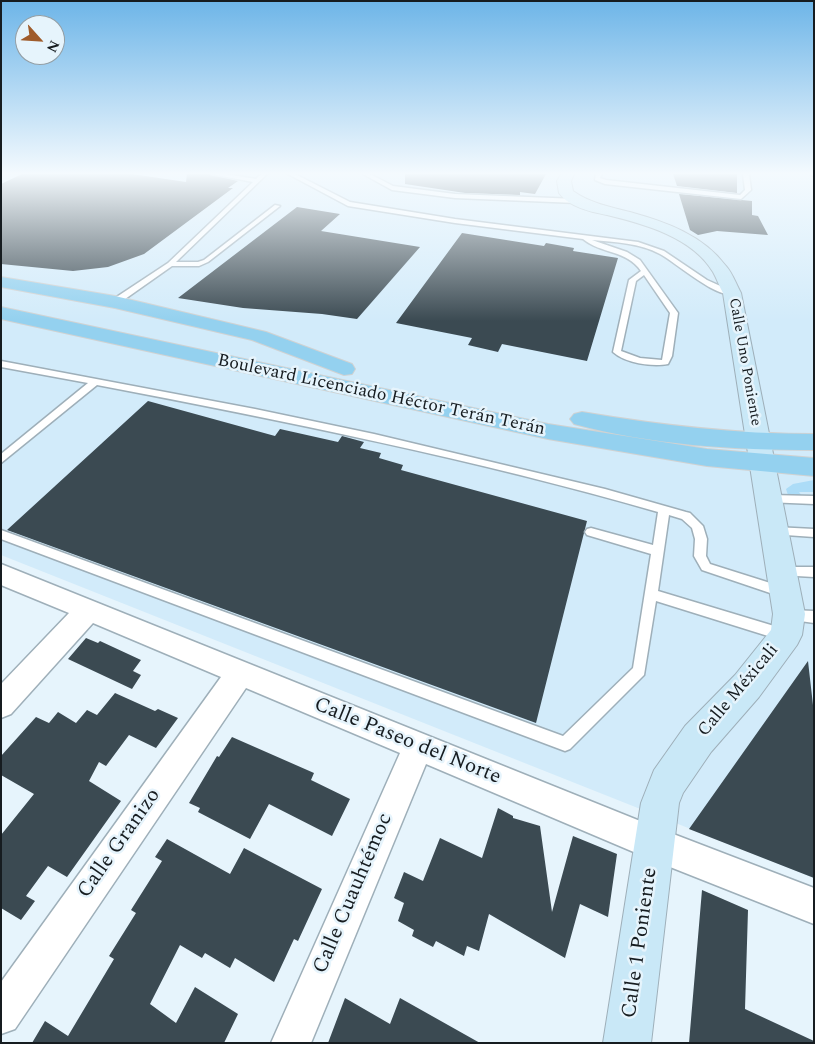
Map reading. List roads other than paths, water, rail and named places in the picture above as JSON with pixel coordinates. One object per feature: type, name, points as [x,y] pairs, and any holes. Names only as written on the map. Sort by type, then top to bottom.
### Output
[{"type":"main road","name":"Calle Uno Poniente","points":[[652,223],[674,232],[701,250],[720,269],[732,294],[762,453]]},
{"type":"main road","points":[[1,282],[115,302],[259,336],[344,369]]},
{"type":"main road","name":"Boulevard Licenciado Héctor Terán Terán","points":[[1,295],[588,420],[680,434],[762,453]]},
{"type":"main road","name":"Boulevard Licenciado Héctor Terán Terán","points":[[1,313],[542,431],[621,446],[762,453]]},
{"type":"main road","points":[[762,453],[814,442]]},
{"type":"main road","points":[[762,453],[814,467]]},
{"type":"main road","points":[[762,453],[775,531],[791,606]]},
{"type":"main road","name":"Calle Méxicali","points":[[655,844],[660,803],[667,784],[698,739],[747,686],[791,606]]},
{"type":"main road","name":"Calle 1 Poniente","points":[[627,1043],[655,844]]},
{"type":"street","name":"Calle Paseo del Norte","points":[[1,574],[655,844],[814,906]]},
{"type":"street","points":[[1,704],[89,610]]},
{"type":"street","name":"Calle Granizo","points":[[1,1015],[240,673]]},
{"type":"street","name":"Calle Cuauhtémoc","points":[[291,1043],[418,746]]},
{"type":"lane","points":[[115,302],[170,264],[213,223]]},
{"type":"lane","points":[[170,264],[199,264],[206,261],[255,223]]},
{"type":"lane","points":[[470,223],[584,236],[636,243],[651,247],[662,252],[704,282],[732,294]]},
{"type":"lane","points":[[584,236],[591,243],[599,247],[631,255],[638,261],[674,313],[668,356],[664,362],[654,363],[626,357],[617,352],[633,280],[644,272]]},
{"type":"lane","points":[[1,364],[255,412],[374,438],[604,493],[686,516],[697,526],[701,539],[700,556],[706,568],[791,606]]},
{"type":"lane","points":[[1,460],[95,382]]},
{"type":"lane","points":[[770,499],[814,500]]},
{"type":"lane","points":[[1,534],[565,744],[638,671],[664,510]]},
{"type":"lane","points":[[775,531],[814,532]]},
{"type":"lane","points":[[591,532],[658,550]]},
{"type":"lane","points":[[791,606],[814,572]]},
{"type":"lane","points":[[651,594],[791,606]]}]
